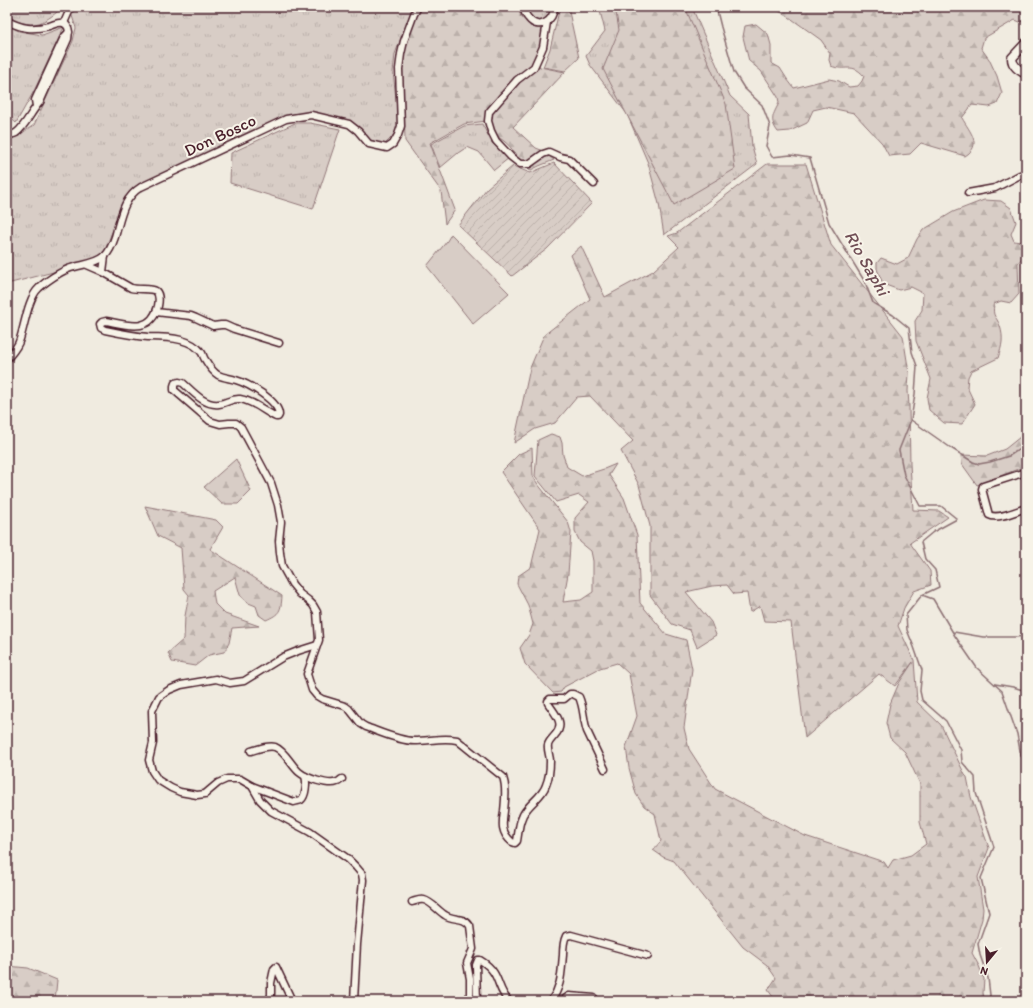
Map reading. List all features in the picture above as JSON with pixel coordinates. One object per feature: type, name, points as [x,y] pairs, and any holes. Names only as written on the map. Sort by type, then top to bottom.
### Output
[{"type":"main road","points":[[1026,43],[1012,58],[1012,63],[1026,74]]},
{"type":"street","points":[[64,23],[71,7]]},
{"type":"street","name":"Don Bosco","points":[[105,256],[113,245],[125,204],[132,193],[155,180],[286,119],[311,115],[349,124],[369,144],[387,148],[393,144],[401,126],[399,68],[401,54],[414,14],[418,7]]},
{"type":"street","points":[[523,7],[529,20],[534,23],[540,24],[548,22]]},
{"type":"street","points":[[554,7],[554,11],[548,22],[543,47],[534,67],[516,80],[489,112],[488,121],[496,141],[520,164],[529,164],[543,154],[549,152],[569,159],[594,184]]},
{"type":"street","points":[[7,21],[20,27],[33,28],[59,22],[68,25],[69,29],[69,32],[64,37],[35,100],[36,106],[22,127],[16,133],[7,136]]},
{"type":"street","points":[[968,193],[995,188],[1020,175],[1026,174]]},
{"type":"street","points":[[7,360],[20,341],[34,294],[40,288],[68,269],[87,264],[105,256]]},
{"type":"street","points":[[103,272],[105,256]]},
{"type":"street","points":[[87,264],[131,288],[155,291],[158,295],[159,300],[156,312],[150,321],[145,324],[132,326],[106,321],[100,324],[101,328],[146,337],[168,337],[190,343],[202,353],[206,362],[218,375],[243,382],[273,402],[278,408],[279,415],[276,417],[260,407],[240,399],[232,399],[218,404],[212,404],[201,398],[183,383],[179,382],[174,386],[174,390],[210,421],[220,424],[236,423],[241,427],[271,483],[278,505],[281,522],[279,541],[282,566],[292,584],[300,594],[313,605],[316,612],[319,636],[307,674],[312,690],[317,696],[345,706],[361,724],[392,736],[414,741],[449,738],[457,740],[504,777],[505,798],[502,824],[507,838],[515,843],[517,841],[522,816],[527,808],[543,792],[546,786],[550,760],[548,745],[559,731],[560,727],[557,715],[548,703],[548,700],[564,699],[570,694],[579,697],[584,713],[587,731],[605,769]]},
{"type":"street","points":[[156,312],[191,316],[213,326],[221,324],[279,343]]},
{"type":"street","points":[[1026,472],[983,486],[982,489],[989,515],[993,517],[1026,508]]},
{"type":"street","points":[[305,776],[306,785],[303,797],[301,800],[294,802],[252,786],[240,779],[227,779],[218,783],[205,794],[197,795],[180,792],[158,780],[152,771],[149,760],[153,743],[152,711],[159,697],[169,690],[181,685],[216,679],[230,682],[244,681],[284,657],[317,645]]},
{"type":"street","points":[[251,751],[269,747],[277,748],[299,772],[305,776],[322,782],[331,783],[336,783],[342,778]]},
{"type":"street","points":[[252,786],[260,800],[271,811],[316,836],[348,859],[362,874],[363,880],[357,944],[354,1001]]},
{"type":"street","points":[[412,902],[424,900],[432,904],[444,915],[468,922],[470,926],[473,948],[468,963],[470,1001]]},
{"type":"street","points":[[551,1001],[559,987],[561,980],[564,942],[566,936],[568,935],[577,936],[648,956]]},
{"type":"street","points":[[477,1001],[476,965],[478,960],[480,960],[493,972],[504,997],[509,1001]]},
{"type":"street","points":[[270,1001],[272,976],[276,967],[292,1001]]},
{"type":"street","points":[[562,1001],[569,996],[594,998]]},
{"type":"green space","points":[[7,7],[63,7],[46,20],[35,24],[27,24],[10,17],[7,14]]},
{"type":"green space","points":[[69,7],[414,7],[395,54],[393,72],[399,125],[392,137],[384,145],[361,136],[341,121],[312,114],[286,119],[130,191],[123,203],[104,253],[88,263],[7,284],[7,138],[16,137],[34,125],[73,41],[76,28]]},
{"type":"green space","points":[[420,7],[518,7],[521,17],[535,28],[548,28],[537,63],[540,67],[565,72],[513,127],[536,148],[554,160],[531,170],[527,168],[507,144],[491,134],[486,121],[464,124],[430,143],[455,210],[445,224],[441,191],[405,141],[402,78],[403,50]]},
{"type":"green space","points":[[525,7],[554,7],[544,24],[530,19]]},
{"type":"green space","points":[[560,7],[568,7],[579,58],[565,71],[543,67],[550,49]]},
{"type":"green space","points":[[599,7],[693,7],[730,96],[749,114],[752,146],[757,164],[664,235],[659,204],[648,163],[627,114],[590,65],[586,56],[605,31]]},
{"type":"green space","points":[[615,7],[685,7],[726,104],[735,169],[674,205],[603,69],[619,30]]},
{"type":"green space","points":[[772,7],[1026,7],[1026,20],[1020,22],[1015,20],[984,38],[981,48],[989,59],[997,76],[1002,93],[997,104],[989,107],[972,105],[962,118],[973,138],[974,143],[970,152],[965,156],[921,143],[910,154],[889,156],[882,143],[854,113],[826,107],[813,110],[807,123],[790,131],[778,132],[775,128],[773,118],[779,103],[778,97],[761,71],[749,61],[743,37],[745,26],[756,24],[768,34],[771,45],[771,63],[780,68],[794,88],[829,79],[839,81],[849,87],[858,86],[864,76],[856,69],[836,68],[831,66],[829,60],[830,53],[821,40],[789,17]]},
{"type":"green space","points":[[7,25],[19,31],[42,35],[64,27],[34,91],[16,123],[7,115]]},
{"type":"green space","points":[[295,123],[310,123],[340,129],[313,209],[230,183],[231,153]]},
{"type":"green space","points":[[482,124],[492,143],[509,158],[494,170],[479,152],[467,147],[440,168],[431,144],[464,126]]},
{"type":"green space","points":[[554,163],[592,203],[547,249],[512,276],[458,225],[487,188],[513,166],[530,173]]},
{"type":"green space","points":[[767,164],[806,164],[831,245],[903,336],[909,373],[910,464],[913,510],[939,511],[948,517],[910,543],[930,571],[931,585],[914,591],[904,608],[898,626],[914,660],[917,702],[941,725],[967,777],[971,797],[989,848],[978,877],[983,909],[982,919],[972,953],[984,979],[983,993],[985,1001],[776,1001],[768,990],[776,978],[767,965],[743,947],[674,861],[663,857],[653,850],[661,841],[655,814],[644,806],[636,794],[629,768],[626,747],[637,716],[629,674],[617,663],[600,668],[564,687],[561,692],[553,693],[525,664],[520,648],[529,635],[533,624],[528,605],[517,584],[518,576],[531,567],[540,529],[501,472],[519,454],[532,448],[533,476],[568,522],[571,532],[568,574],[563,602],[581,600],[593,592],[593,561],[591,551],[580,542],[575,532],[575,518],[589,502],[579,495],[556,502],[535,476],[538,440],[551,434],[560,437],[567,467],[582,476],[616,464],[609,475],[624,498],[637,535],[640,603],[666,634],[686,640],[692,669],[684,728],[689,749],[715,789],[805,836],[884,862],[888,868],[893,860],[911,855],[926,844],[920,822],[920,784],[905,752],[890,738],[886,723],[890,704],[899,683],[913,662],[895,686],[879,674],[805,738],[791,622],[764,621],[760,606],[750,612],[747,593],[734,594],[727,585],[712,586],[686,592],[711,622],[716,635],[697,647],[690,630],[672,624],[650,595],[650,526],[639,485],[621,451],[633,441],[590,396],[577,397],[555,423],[535,429],[514,443],[530,368],[544,335],[590,299],[571,255],[581,246],[605,297],[653,271],[679,247],[668,236],[677,233]]},
{"type":"green space","points":[[984,200],[1001,201],[1011,208],[1016,222],[1011,234],[1014,241],[1022,242],[1026,240],[1026,257],[1022,258],[1018,263],[1019,294],[1011,303],[1001,301],[994,304],[994,314],[1002,334],[998,358],[971,371],[968,377],[967,387],[975,404],[962,424],[944,423],[929,410],[927,398],[931,379],[916,341],[915,321],[922,310],[923,293],[911,287],[899,290],[883,284],[877,269],[877,263],[881,258],[897,264],[908,258],[923,230],[953,212]]},
{"type":"green space","points":[[451,234],[509,293],[473,324],[427,266]]},
{"type":"green space","points":[[1026,430],[1026,465],[977,485],[962,464],[961,455],[987,456],[1005,449]]},
{"type":"green space","points":[[236,459],[251,491],[238,504],[222,504],[204,487]]},
{"type":"green space","points":[[145,506],[216,520],[223,527],[210,549],[282,596],[280,609],[277,614],[266,620],[259,615],[256,606],[246,602],[240,595],[235,577],[213,591],[215,604],[225,614],[259,626],[232,628],[229,643],[224,652],[209,655],[195,666],[172,662],[168,653],[184,639],[185,616],[189,595],[184,589],[181,548],[158,536]]},
{"type":"green space","points":[[7,966],[28,968],[57,980],[55,1001],[7,1001]]},
{"type":"waterway","name":"Rio Saphi","points":[[716,7],[734,72],[744,88],[762,105],[770,126],[766,146],[772,157],[791,155],[810,158],[829,223],[865,282],[873,303],[893,315],[909,328],[912,352],[917,366],[911,420],[899,450],[904,475],[920,506],[941,506],[957,519],[933,532],[921,542],[925,559],[935,570],[939,587],[922,595],[906,615],[907,630],[922,670],[920,691],[922,700],[946,721],[961,750],[962,762],[975,777],[976,793],[994,847],[981,878],[989,913],[978,944],[988,978],[990,995],[989,1001]]},
{"type":"waterway","points":[[911,420],[951,448],[973,462],[979,464],[1009,456],[1026,445]]},
{"type":"waterway","points":[[922,595],[933,599],[955,636],[977,668],[1002,691],[1017,734],[1021,756],[1026,761]]},
{"type":"waterway","points":[[954,632],[983,637],[1026,636]]},
{"type":"waterway","points":[[995,684],[1026,691]]}]
